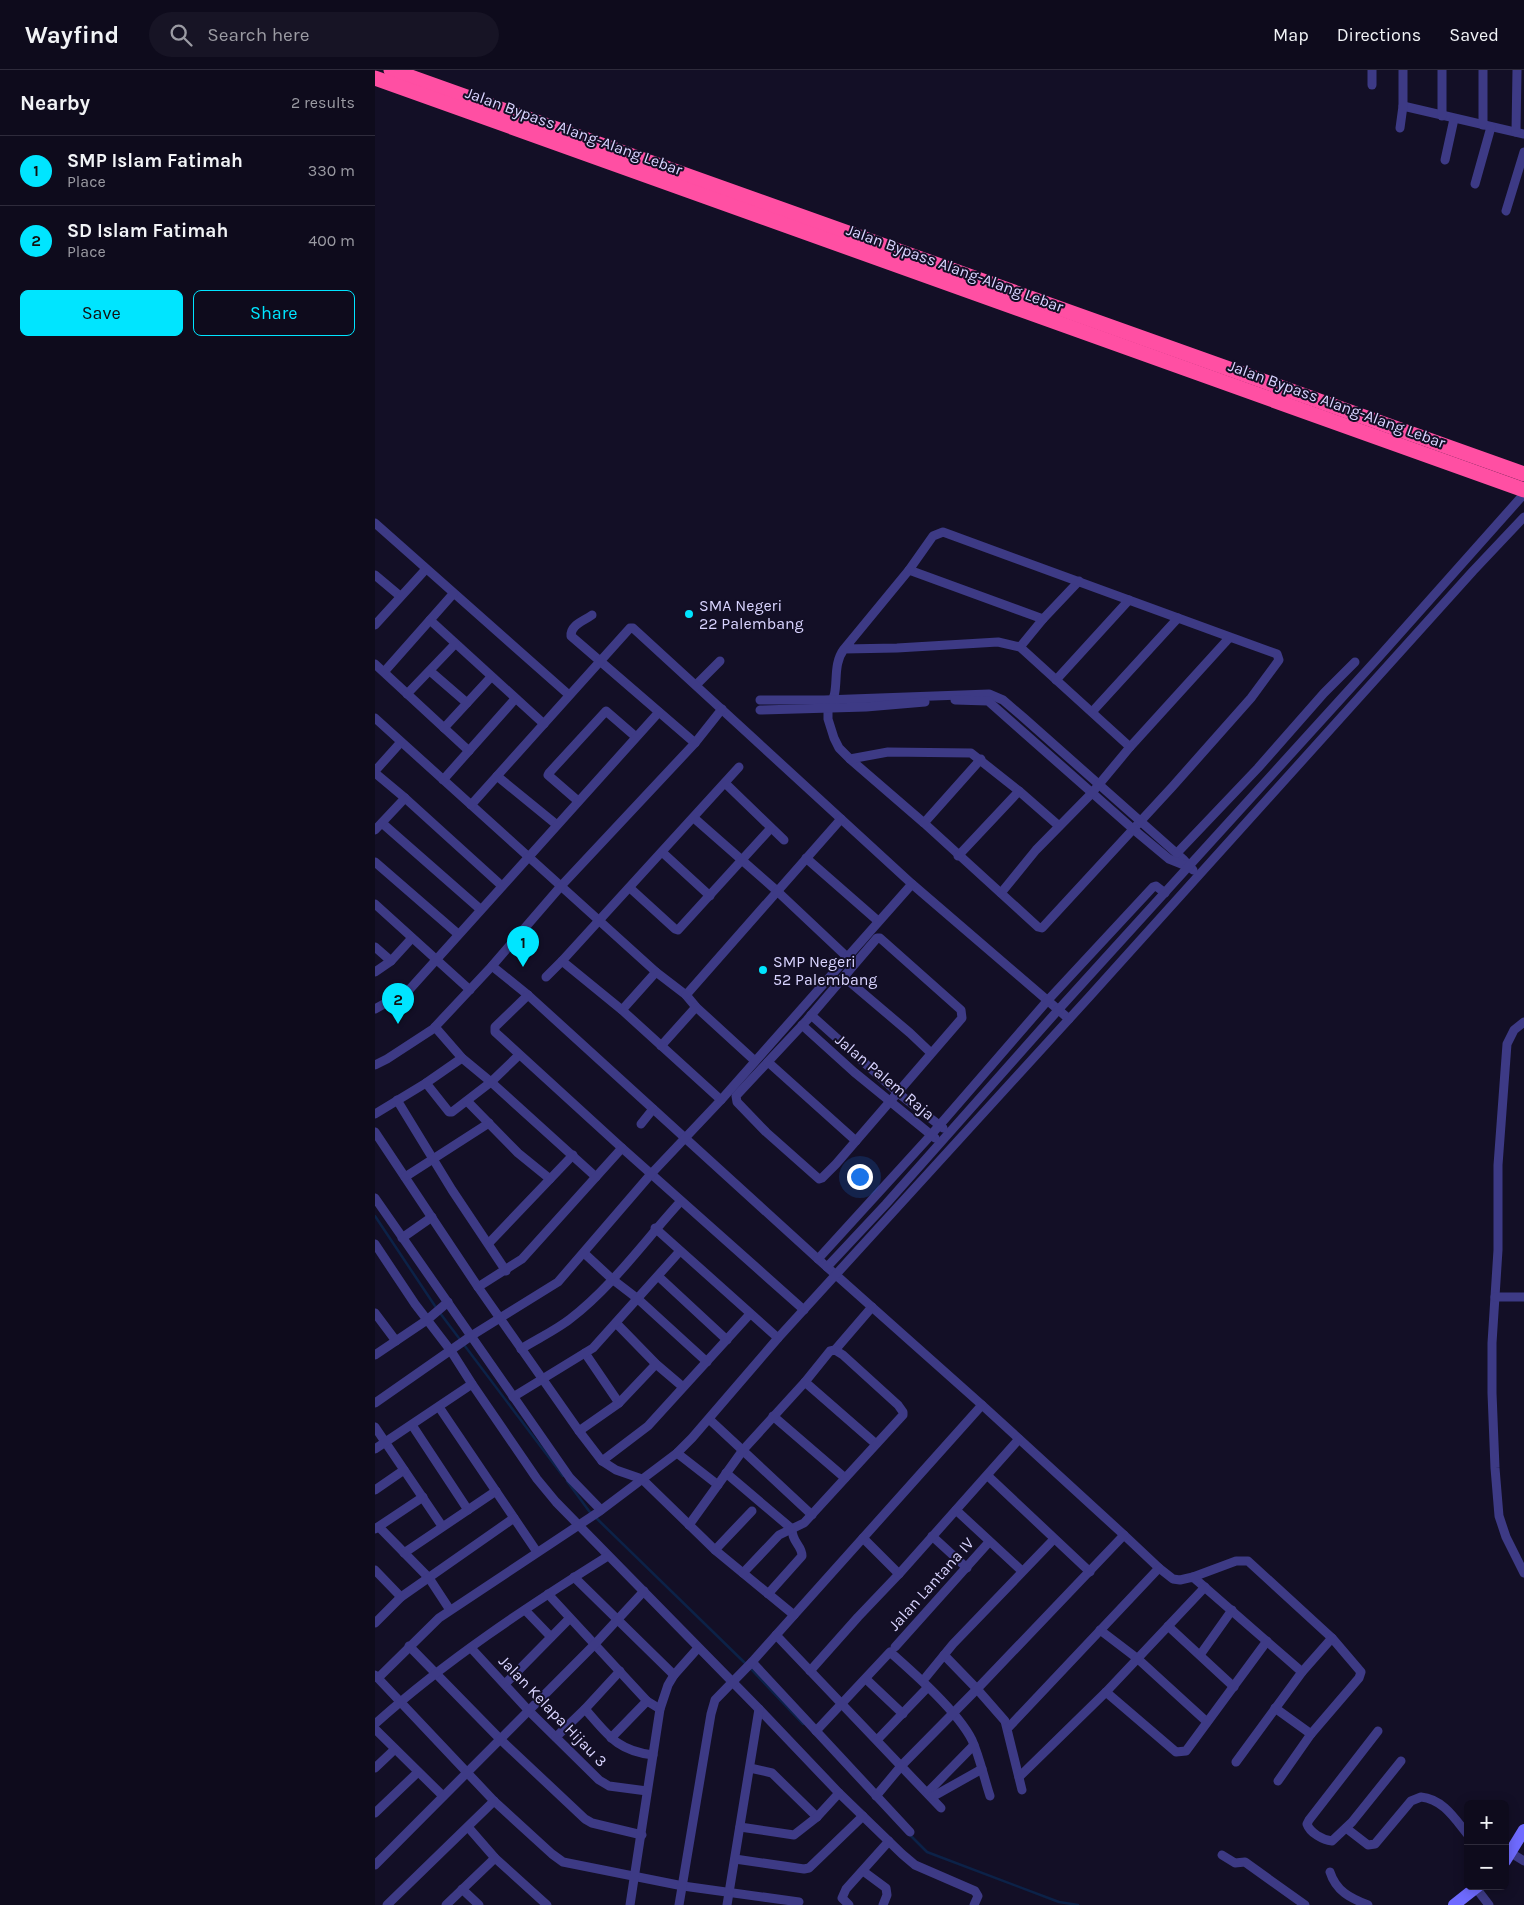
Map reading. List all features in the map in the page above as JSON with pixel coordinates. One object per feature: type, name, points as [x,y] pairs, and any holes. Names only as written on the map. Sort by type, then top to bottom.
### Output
[{"type":"highway","name":"Jalan Bypass Alang-Alang Lebar","points":[[391,70],[1004,296],[1524,492]]},
{"type":"highway","name":"Jalan Bypass Alang-Alang Lebar","points":[[375,78],[1524,474]]},
{"type":"street","points":[[1372,70],[1372,85]]},
{"type":"street","points":[[1400,128],[1403,106],[1403,70]]},
{"type":"street","points":[[1442,70],[1442,116]]},
{"type":"street","points":[[1475,184],[1487,126],[1483,70]]},
{"type":"street","points":[[1403,106],[1520,133],[1517,70]]},
{"type":"street","points":[[1445,160],[1454,119]]},
{"type":"street","points":[[1506,212],[1524,152]]},
{"type":"street","points":[[827,1267],[1059,1009],[1190,867],[1524,492]]},
{"type":"street","points":[[799,1902],[683,1886],[563,1862],[494,1801],[376,1677],[439,1618],[580,1524],[677,1453],[709,1419],[778,1338],[1524,517]]},
{"type":"street","points":[[375,523],[569,695]]},
{"type":"street","points":[[943,532],[1277,654],[1279,660],[1251,698],[1042,928],[1038,927],[924,823],[849,759],[839,748],[834,738],[828,719],[828,708],[834,700],[836,664],[844,649],[909,570],[933,536],[943,532]]},
{"type":"street","points":[[375,625],[399,596],[426,569]]},
{"type":"street","points":[[909,570],[1043,619]]},
{"type":"street","points":[[375,575],[399,596]]},
{"type":"street","points":[[1020,646],[1079,581]]},
{"type":"street","points":[[384,672],[453,594]]},
{"type":"street","points":[[1056,680],[1129,600]]},
{"type":"street","points":[[592,615],[575,626],[571,630],[570,635],[695,744]]},
{"type":"street","points":[[1092,712],[1178,618]]},
{"type":"street","points":[[430,620],[544,724]]},
{"type":"street","points":[[471,805],[630,628],[633,628],[912,884],[1069,1019]]},
{"type":"street","points":[[1001,893],[1035,850],[1091,794],[1130,747],[1230,637]]},
{"type":"street","points":[[844,649],[998,642],[1020,646],[1130,747]]},
{"type":"street","points":[[407,694],[455,644]]},
{"type":"street","points":[[696,685],[720,661]]},
{"type":"street","points":[[1177,853],[1355,662]]},
{"type":"street","points":[[375,664],[469,751]]},
{"type":"street","points":[[430,672],[467,703]]},
{"type":"street","points":[[444,728],[491,677]]},
{"type":"street","points":[[1190,867],[1169,859],[1091,794],[988,701],[955,700],[828,708],[760,705],[976,693],[989,694],[1003,700],[1177,853],[1199,875]]},
{"type":"street","points":[[443,780],[515,699]]},
{"type":"street","points":[[999,710],[1003,700]]},
{"type":"street","points":[[1317,701],[1330,711]]},
{"type":"street","points":[[375,1065],[435,1027],[492,966],[561,886],[695,744],[722,709]]},
{"type":"street","points":[[578,801],[549,776],[549,773],[606,711],[636,737]]},
{"type":"street","points":[[375,1009],[409,990],[659,712]]},
{"type":"street","points":[[375,718],[656,972],[687,994],[696,1007],[755,1061]]},
{"type":"street","points":[[401,742],[375,772],[502,886]]},
{"type":"street","points":[[849,759],[888,752],[971,753],[981,759],[1059,826]]},
{"type":"street","points":[[924,823],[981,759]]},
{"type":"street","points":[[547,977],[739,767]]},
{"type":"street","points":[[1258,768],[1277,789]]},
{"type":"street","points":[[497,776],[557,825]]},
{"type":"street","points":[[725,783],[784,840]]},
{"type":"street","points":[[958,856],[1019,791]]},
{"type":"street","points":[[375,830],[405,798]]},
{"type":"street","points":[[694,818],[777,891],[846,956]]},
{"type":"street","points":[[687,994],[841,820]]},
{"type":"street","points":[[382,823],[480,909]]},
{"type":"street","points":[[630,888],[678,930],[771,828]]},
{"type":"street","points":[[662,852],[711,896]]},
{"type":"street","points":[[806,858],[878,922]]},
{"type":"street","points":[[375,862],[459,934]]},
{"type":"street","points":[[375,1403],[469,1338],[558,1282],[585,1253],[651,1174],[721,1100],[846,956],[912,884]]},
{"type":"street","points":[[818,1259],[940,1125],[1048,1000],[1153,887],[1156,886],[1165,894]]},
{"type":"street","points":[[375,904],[470,990]]},
{"type":"street","points":[[375,972],[391,961],[413,938]]},
{"type":"street","points":[[880,938],[961,1010],[963,1015],[961,1021],[856,1141],[819,1179],[766,1132],[735,1098],[844,977],[874,940],[880,938]]},
{"type":"street","points":[[375,947],[391,961]]},
{"type":"street","points":[[562,961],[623,1010],[721,1100]]},
{"type":"street","points":[[492,966],[528,995],[818,1259],[982,1404],[1159,1568],[1173,1579],[1180,1580],[1236,1561],[1248,1561],[1332,1638],[1359,1668],[1361,1674],[1311,1734],[1279,1782]]},
{"type":"street","points":[[623,1010],[656,972]]},
{"type":"street","points":[[844,977],[910,1033],[931,1054]]},
{"type":"street","points":[[528,995],[494,1030],[519,1055],[804,1310]]},
{"type":"street","points":[[661,1046],[696,1007]]},
{"type":"street","name":"Jalan Palem Raja","points":[[811,1015],[898,1093],[959,1141]]},
{"type":"street","points":[[1524,1022],[1514,1030],[1507,1044],[1498,1165],[1498,1250],[1492,1366],[1498,1509],[1506,1537],[1524,1572]]},
{"type":"street","name":"Jalan Palem Raja","points":[[801,1025],[889,1102],[950,1150]]},
{"type":"street","points":[[435,1027],[462,1058],[596,1177]]},
{"type":"street","points":[[426,1083],[449,1112],[452,1112],[491,1082],[519,1055]]},
{"type":"street","points":[[375,1114],[426,1083],[462,1058]]},
{"type":"street","points":[[768,1062],[856,1141]]},
{"type":"street","points":[[397,1100],[435,1159],[452,1190],[506,1271]]},
{"type":"street","points":[[467,1101],[518,1153],[550,1179]]},
{"type":"street","points":[[641,1124],[653,1109]]},
{"type":"street","points":[[405,1177],[489,1123]]},
{"type":"street","points":[[375,1132],[478,1287],[579,1432],[602,1461],[616,1470],[642,1480],[715,1550],[794,1615]]},
{"type":"street","points":[[478,1287],[506,1271],[522,1259],[622,1148]]},
{"type":"street","points":[[489,1243],[573,1156]]},
{"type":"street","points":[[375,1198],[469,1338],[570,1478],[600,1510]]},
{"type":"street","points":[[521,1349],[569,1320],[612,1279],[655,1228],[681,1201]]},
{"type":"street","points":[[402,1238],[432,1217]]},
{"type":"street","points":[[655,1228],[778,1338]]},
{"type":"street","points":[[375,1244],[453,1349],[471,1384],[537,1478],[698,1648],[735,1681],[839,1793],[915,1865],[975,1891],[978,1896],[974,1905]]},
{"type":"street","points":[[513,1397],[593,1348],[680,1251]]},
{"type":"street","points":[[585,1253],[612,1279],[638,1298],[707,1362]]},
{"type":"street","points":[[658,1276],[727,1340]]},
{"type":"street","points":[[1495,1297],[1524,1296]]},
{"type":"street","points":[[375,1355],[446,1305]]},
{"type":"street","points":[[689,1525],[743,1450],[805,1382],[830,1351],[835,1350],[872,1306]]},
{"type":"street","points":[[375,1312],[396,1341]]},
{"type":"street","points":[[602,1461],[648,1426],[751,1314]]},
{"type":"street","points":[[616,1323],[656,1364],[683,1387]]},
{"type":"street","points":[[743,1573],[779,1535],[800,1526],[813,1515],[899,1420],[903,1412],[898,1404],[835,1350]]},
{"type":"street","points":[[585,1353],[619,1403]]},
{"type":"street","points":[[579,1432],[619,1403],[656,1364]]},
{"type":"street","points":[[805,1382],[876,1444]]},
{"type":"street","points":[[375,1449],[471,1384]]},
{"type":"street","points":[[679,1905],[715,1700],[735,1681],[982,1404]]},
{"type":"street","points":[[439,1407],[537,1552]]},
{"type":"street","points":[[773,1416],[845,1478]]},
{"type":"street","points":[[709,1419],[813,1515]]},
{"type":"street","points":[[411,1425],[468,1510]]},
{"type":"street","points":[[375,1427],[442,1526]]},
{"type":"street","points":[[810,1671],[988,1476],[1019,1439]]},
{"type":"street","points":[[677,1453],[718,1485]]},
{"type":"street","points":[[375,1490],[404,1470]]},
{"type":"street","points":[[726,1473],[792,1529],[792,1538],[802,1551],[801,1556],[768,1594]]},
{"type":"street","points":[[988,1476],[1091,1572]]},
{"type":"street","points":[[404,1553],[497,1491]]},
{"type":"street","points":[[423,1497],[377,1528],[429,1578],[450,1610]]},
{"type":"street","points":[[956,1510],[1022,1571]]},
{"type":"street","points":[[715,1550],[752,1511]]},
{"type":"street","points":[[376,1620],[401,1597],[514,1518]]},
{"type":"street","points":[[876,1796],[901,1765],[1125,1535]]},
{"type":"street","points":[[932,1536],[967,1568]]},
{"type":"street","points":[[863,1538],[899,1574]]},
{"type":"street","points":[[925,1676],[1054,1539]]},
{"type":"street","name":"Jalan Lantana IV","points":[[895,1647],[989,1542]]},
{"type":"street","points":[[375,1724],[436,1672],[548,1594],[609,1556]]},
{"type":"street","points":[[1008,1728],[1159,1568]]},
{"type":"street","points":[[375,1570],[401,1597]]},
{"type":"street","points":[[574,1577],[673,1675]]},
{"type":"street","points":[[1193,1577],[1302,1672]]},
{"type":"street","points":[[1019,1777],[1106,1692],[1205,1587]]},
{"type":"street","points":[[375,1865],[501,1740],[644,1591]]},
{"type":"street","points":[[548,1594],[569,1619],[647,1701],[660,1709]]},
{"type":"street","points":[[525,1610],[551,1637]]},
{"type":"street","points":[[1200,1656],[1232,1610]]},
{"type":"street","points":[[505,1684],[569,1619]]},
{"type":"street","points":[[1168,1626],[1234,1687]]},
{"type":"street","points":[[1100,1630],[1137,1658],[1207,1722]]},
{"type":"street","points":[[776,1635],[941,1808]]},
{"type":"street","points":[[1236,1762],[1302,1672],[1332,1638]]},
{"type":"street","points":[[1106,1692],[1175,1752],[1186,1751],[1267,1641]]},
{"type":"street","points":[[409,1646],[501,1740],[588,1821],[642,1835]]},
{"type":"street","name":"Jalan Kelapa Hijau 3","points":[[471,1648],[529,1711],[604,1784],[618,1788],[647,1791]]},
{"type":"street","points":[[631,1905],[660,1709],[673,1675],[698,1648]]},
{"type":"street","points":[[816,1732],[890,1652],[928,1687],[952,1713],[969,1736],[982,1769],[989,1796]]},
{"type":"street","points":[[944,1655],[1003,1718],[1008,1728],[1022,1790]]},
{"type":"street","points":[[750,1664],[910,1832]]},
{"type":"street","points":[[556,1737],[585,1710],[620,1671]]},
{"type":"street","points":[[866,1679],[903,1714]]},
{"type":"street","points":[[877,1740],[928,1687]]},
{"type":"street","points":[[611,1738],[647,1701]]},
{"type":"street","points":[[1275,1708],[1311,1734]]},
{"type":"street","points":[[727,1905],[759,1709]]},
{"type":"street","points":[[585,1710],[611,1738],[626,1749],[640,1754],[653,1755]]},
{"type":"street","points":[[375,1729],[443,1796]]},
{"type":"street","points":[[1378,1731],[1307,1824],[1312,1831],[1332,1841],[1346,1828],[1401,1760]]},
{"type":"street","points":[[930,1795],[973,1745]]},
{"type":"street","points":[[375,1768],[395,1749]]},
{"type":"street","points":[[750,1768],[772,1773],[817,1817]]},
{"type":"street","points":[[930,1795],[982,1769]]},
{"type":"street","points":[[375,1813],[418,1772]]},
{"type":"street","points":[[740,1828],[794,1835],[817,1817],[839,1793]]},
{"type":"street","points":[[1346,1828],[1368,1845],[1375,1844],[1411,1801],[1425,1797],[1446,1808],[1464,1830]]},
{"type":"street","points":[[387,1905],[494,1801]]},
{"type":"street","points":[[735,1860],[804,1869],[809,1868],[863,1816]]},
{"type":"street","points":[[468,1828],[495,1858],[547,1905]]},
{"type":"street","points":[[1509,1855],[1524,1830]]},
{"type":"street","points":[[849,1905],[839,1901],[846,1889],[889,1841]]},
{"type":"street","points":[[1222,1856],[1235,1863],[1245,1862],[1305,1905]]},
{"type":"street","points":[[1509,1857],[1524,1861]]},
{"type":"street","points":[[446,1905],[495,1858]]},
{"type":"street","points":[[863,1871],[886,1888],[887,1895],[883,1905]]},
{"type":"street","points":[[1329,1872],[1332,1880],[1341,1891],[1347,1896],[1368,1905]]},
{"type":"street","points":[[462,1888],[479,1905]]},
{"type":"street","points":[[1454,1905],[1473,1890]]},
{"type":"street","points":[[1479,1890],[1489,1905]]},
{"type":"waterway","points":[[375,1216],[437,1309]]},
{"type":"waterway","points":[[440,1313],[563,1476]]},
{"type":"waterway","points":[[567,1481],[589,1511],[746,1664]]},
{"type":"waterway","points":[[750,1668],[803,1724]]},
{"type":"waterway","points":[[909,1834],[927,1852],[1059,1902],[1078,1905]]},
{"type":"place","name":"SMA Negeri 22 Palembang","points":[[689,614]]},
{"type":"place","name":"SMP Islam Fatimah","points":[[523,967]]},
{"type":"place","name":"SMP Negeri 52 Palembang","points":[[763,970]]},
{"type":"place","name":"SD Islam Fatimah","points":[[398,1024]]}]
